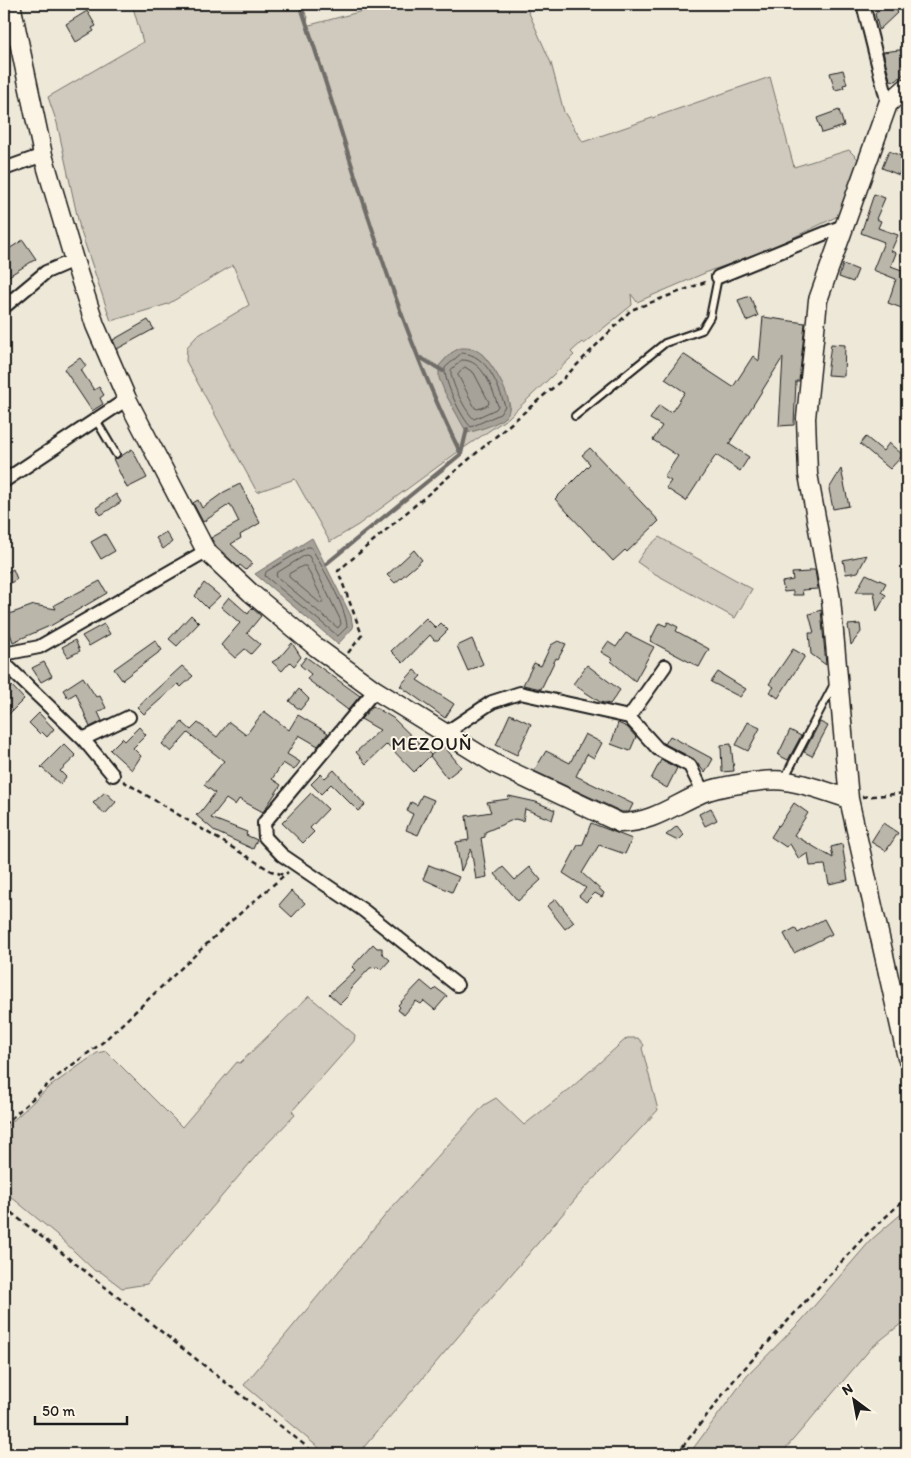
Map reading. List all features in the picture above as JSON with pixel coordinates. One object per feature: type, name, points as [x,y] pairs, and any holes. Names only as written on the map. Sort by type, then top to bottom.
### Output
[{"type":"street","points":[[11,4],[44,155],[95,325],[127,399],[206,551],[250,592],[339,664],[375,690],[495,764],[620,823],[637,823],[703,792],[726,786],[784,780],[849,799]]},
{"type":"street","points":[[863,4],[888,104]]},
{"type":"street","points":[[907,87],[888,104],[818,300],[806,418],[808,474],[831,599],[849,799],[890,972],[907,1058]]},
{"type":"street","points":[[4,169],[44,155]]},
{"type":"street","points":[[718,277],[843,226]]},
{"type":"street","points":[[4,307],[46,272],[74,260]]},
{"type":"street","points":[[4,481],[127,399]]},
{"type":"street","points":[[4,654],[39,647],[206,551]]},
{"type":"street","points":[[4,663],[83,739],[113,775]]},
{"type":"street","points":[[628,717],[665,666]]},
{"type":"street","points":[[375,690],[264,823],[265,836],[282,855],[363,910],[457,985]]},
{"type":"street","points":[[444,734],[492,702],[520,693],[628,717],[658,749],[690,766],[703,792]]},
{"type":"street","points":[[83,739],[129,717]]},
{"type":"lane","points":[[575,416],[665,343],[702,330],[710,317],[718,277]]},
{"type":"lane","points":[[96,420],[116,454]]},
{"type":"lane","points":[[784,780],[837,678]]},
{"type":"path","points":[[339,664],[362,635],[338,571],[562,380],[631,310],[718,277]]},
{"type":"path","points":[[113,775],[272,871],[285,876]]},
{"type":"path","points":[[849,799],[907,793]]},
{"type":"path","points":[[4,1125],[55,1078],[103,1042],[229,923],[285,876],[295,865]]},
{"type":"path","points":[[677,1454],[734,1380],[863,1238],[907,1198]]},
{"type":"path","points":[[4,1207],[316,1454]]},
{"type":"shaded area","points":[[132,4],[300,4],[308,17],[306,26],[389,4],[525,4],[551,63],[564,112],[583,142],[770,77],[794,167],[849,150],[859,160],[844,206],[838,216],[757,255],[712,270],[637,302],[631,294],[632,305],[584,344],[582,342],[571,352],[574,355],[508,418],[358,525],[330,542],[295,479],[257,492],[186,361],[187,347],[197,336],[249,305],[233,265],[168,304],[111,321],[80,229],[57,123],[48,97],[143,42]],"holes":[[[451,353],[482,354],[495,372],[510,406],[503,418],[467,433],[439,366]]]},
{"type":"shaded area","points":[[659,537],[752,589],[735,618],[637,562],[645,550]]},
{"type":"shaded area","points":[[309,996],[355,1035],[354,1041],[292,1111],[295,1115],[262,1149],[147,1284],[122,1288],[101,1272],[95,1271],[56,1234],[4,1191],[4,1129],[48,1088],[97,1053],[106,1051],[182,1127],[237,1062],[240,1063]]},
{"type":"shaded area","points":[[627,1038],[638,1038],[644,1045],[642,1048],[658,1110],[584,1189],[358,1454],[326,1454],[244,1385],[393,1206],[484,1105],[496,1098],[524,1125],[571,1088]]},
{"type":"shaded area","points":[[907,1209],[907,1319],[872,1347],[781,1454],[689,1454],[747,1376],[802,1320],[871,1240]]},
{"type":"water","points":[[460,348],[474,350],[484,356],[505,390],[509,407],[508,413],[501,420],[467,433],[439,378],[439,366],[451,353]]},
{"type":"water","points":[[312,538],[351,616],[353,628],[338,644],[255,574]]},
{"type":"building","points":[[886,4],[890,4],[898,12],[879,30],[875,14]]},
{"type":"building","points":[[87,11],[96,26],[92,28],[94,31],[76,42],[66,24]]},
{"type":"building","points":[[907,49],[907,71],[896,81],[890,80],[883,52]]},
{"type":"building","points":[[843,70],[847,84],[843,85],[844,88],[835,90],[830,73]]},
{"type":"building","points":[[839,110],[844,126],[822,133],[817,118]]},
{"type":"building","points":[[889,151],[906,158],[899,175],[882,168]]},
{"type":"building","points":[[874,194],[885,198],[876,219],[881,221],[878,228],[898,235],[891,251],[896,253],[891,266],[907,272],[907,310],[888,303],[896,279],[873,270],[884,242],[861,233]]},
{"type":"building","points":[[23,240],[36,259],[4,279],[4,252]]},
{"type":"building","points":[[843,264],[858,270],[853,282],[839,277]]},
{"type":"building","points":[[750,296],[758,316],[746,321],[738,300]]},
{"type":"building","points":[[763,317],[805,323],[799,381],[796,381],[794,425],[779,426],[783,357],[729,444],[749,457],[740,471],[716,455],[686,501],[666,488],[671,481],[664,477],[678,456],[653,440],[662,426],[650,419],[659,405],[671,413],[685,392],[665,379],[683,354],[733,387],[753,356],[759,361]]},
{"type":"building","points":[[148,320],[154,329],[117,349],[113,340]]},
{"type":"building","points":[[831,344],[845,345],[844,376],[827,375]]},
{"type":"building","points":[[80,358],[86,366],[81,370],[94,390],[99,387],[104,395],[100,398],[103,404],[92,411],[64,369]]},
{"type":"building","points":[[866,437],[883,451],[889,443],[903,455],[890,469],[860,444]]},
{"type":"building","points":[[590,448],[659,521],[627,552],[625,550],[613,561],[555,499],[590,464],[582,455]]},
{"type":"building","points":[[132,449],[147,478],[127,488],[113,459]]},
{"type":"building","points":[[841,469],[849,506],[833,509],[829,489]]},
{"type":"building","points":[[240,484],[260,523],[240,535],[241,538],[231,544],[252,563],[246,570],[240,565],[238,567],[216,546],[211,538],[239,522],[230,504],[203,522],[193,503],[198,500],[202,508],[224,492]]},
{"type":"building","points":[[116,494],[121,502],[101,515],[96,508]]},
{"type":"building","points":[[166,532],[172,542],[163,549],[156,538]]},
{"type":"building","points":[[105,534],[115,551],[101,559],[91,542]]},
{"type":"building","points":[[414,550],[422,560],[395,583],[387,575]]},
{"type":"building","points":[[867,555],[858,572],[846,574],[843,560]]},
{"type":"building","points":[[13,569],[17,579],[4,587],[4,574]]},
{"type":"building","points":[[809,570],[815,570],[818,589],[802,590],[803,595],[793,595],[793,591],[784,592],[782,582],[793,580],[792,573],[809,572]]},
{"type":"building","points":[[866,574],[886,583],[881,592],[886,595],[877,611],[874,592],[856,592]]},
{"type":"building","points":[[100,581],[107,593],[52,625],[13,642],[4,616],[34,605],[56,609],[54,605]]},
{"type":"building","points":[[204,583],[220,596],[207,608],[195,596]]},
{"type":"building","points":[[229,597],[248,614],[252,608],[261,616],[247,633],[260,644],[251,654],[245,649],[235,658],[221,645],[240,623],[221,607]]},
{"type":"building","points":[[821,610],[826,665],[811,654],[809,633],[814,633],[809,614]]},
{"type":"building","points":[[191,615],[199,623],[177,646],[169,639]]},
{"type":"building","points":[[426,618],[436,628],[441,623],[448,630],[438,640],[434,640],[430,635],[403,663],[391,651]]},
{"type":"building","points":[[668,622],[678,627],[676,631],[709,649],[699,667],[650,641],[659,623],[666,626]]},
{"type":"building","points":[[104,624],[110,634],[89,646],[82,636]]},
{"type":"building","points":[[860,624],[861,632],[851,645],[848,625]]},
{"type":"building","points":[[626,633],[654,647],[635,681],[611,661],[613,659],[601,652],[608,642],[616,647]]},
{"type":"building","points":[[472,639],[483,664],[468,671],[457,646]]},
{"type":"building","points":[[75,640],[80,651],[68,657],[62,647]]},
{"type":"building","points":[[155,640],[162,650],[122,680],[114,669]]},
{"type":"building","points":[[558,641],[566,644],[558,659],[556,658],[541,689],[523,685],[534,663],[541,666],[551,645]]},
{"type":"building","points":[[292,643],[301,657],[294,666],[290,662],[282,671],[272,662],[279,658]]},
{"type":"building","points":[[793,649],[805,656],[778,698],[770,692],[774,687],[769,684]]},
{"type":"building","points":[[306,657],[360,696],[348,710],[307,679],[311,674],[300,665]]},
{"type":"building","points":[[44,662],[52,676],[41,682],[32,668]]},
{"type":"building","points":[[587,665],[620,690],[610,704],[600,702],[573,684]]},
{"type":"building","points":[[182,666],[193,676],[181,687],[178,684],[144,714],[137,707]]},
{"type":"building","points":[[414,670],[421,676],[417,680],[454,704],[445,718],[400,686]]},
{"type":"building","points":[[718,672],[746,689],[740,697],[711,682]]},
{"type":"building","points":[[83,677],[96,697],[100,696],[106,708],[98,712],[102,721],[90,727],[76,693],[68,698],[63,690]]},
{"type":"building","points":[[12,686],[24,699],[4,719],[4,694]]},
{"type":"building","points":[[299,689],[309,699],[300,710],[289,701]]},
{"type":"building","points":[[373,706],[393,718],[431,755],[414,772],[387,744],[366,764],[356,752],[380,730],[361,719]]},
{"type":"building","points":[[264,711],[289,730],[298,715],[328,733],[318,746],[299,735],[287,754],[300,762],[294,770],[283,763],[272,779],[281,785],[263,812],[239,799],[235,805],[226,799],[211,818],[247,832],[246,835],[257,840],[253,849],[216,832],[196,815],[199,814],[215,793],[204,785],[224,761],[188,733],[171,752],[162,744],[182,722],[191,730],[198,723],[217,737],[229,722],[246,735]]},
{"type":"building","points":[[39,713],[54,729],[47,737],[42,732],[40,734],[29,723]]},
{"type":"building","points":[[510,714],[531,724],[517,755],[496,745]]},
{"type":"building","points":[[748,722],[760,728],[748,751],[736,745]]},
{"type":"building","points":[[820,722],[828,726],[812,756],[804,752]]},
{"type":"building","points":[[618,723],[627,727],[636,737],[630,751],[611,744]]},
{"type":"building","points":[[139,727],[146,735],[133,748],[141,756],[132,770],[110,750],[122,738],[125,741]]},
{"type":"building","points":[[790,730],[801,736],[788,760],[778,755]]},
{"type":"building","points":[[585,734],[602,743],[594,758],[587,754],[576,776],[633,804],[629,812],[622,812],[534,771],[546,751],[570,763]]},
{"type":"building","points":[[670,736],[713,759],[705,773],[694,759],[665,744]]},
{"type":"building","points":[[64,744],[76,756],[60,771],[66,777],[60,784],[41,767]]},
{"type":"building","points":[[731,744],[734,771],[722,772],[721,745]]},
{"type":"building","points":[[443,745],[461,767],[447,778],[430,756]]},
{"type":"building","points":[[661,760],[677,768],[667,788],[651,779]]},
{"type":"building","points":[[334,770],[365,805],[358,811],[331,784],[321,794],[311,784],[321,774],[325,778]]},
{"type":"building","points":[[105,792],[116,802],[105,814],[93,803]]},
{"type":"building","points":[[311,793],[328,809],[310,828],[314,832],[303,843],[282,823]]},
{"type":"building","points":[[422,795],[434,800],[418,835],[406,830],[413,814],[407,811],[411,802],[417,805]]},
{"type":"building","points":[[509,796],[536,802],[555,810],[552,820],[525,809],[523,821],[515,819],[485,832],[485,837],[481,838],[487,877],[476,879],[471,849],[461,871],[456,842],[469,840],[466,816],[491,812],[487,802],[508,799]]},
{"type":"building","points":[[794,803],[808,813],[794,835],[833,858],[831,847],[842,844],[848,880],[829,884],[825,865],[810,866],[808,853],[799,859],[790,844],[786,847],[771,837],[777,825],[779,826]]},
{"type":"building","points":[[711,808],[717,820],[705,826],[699,814]]},
{"type":"building","points":[[591,823],[632,839],[625,854],[599,845],[582,873],[604,893],[602,897],[595,893],[586,902],[579,896],[586,888],[563,873],[578,845],[583,844]]},
{"type":"building","points":[[883,823],[898,833],[886,851],[871,842]]},
{"type":"building","points":[[677,826],[684,835],[678,841],[666,835]]},
{"type":"building","points":[[429,865],[459,877],[452,892],[423,879]]},
{"type":"building","points":[[503,867],[515,880],[530,867],[541,880],[518,901],[495,874]]},
{"type":"building","points":[[291,891],[305,903],[292,917],[279,905]]},
{"type":"building","points":[[556,899],[574,922],[565,929],[547,906]]},
{"type":"building","points":[[824,919],[832,934],[794,953],[784,934],[795,928],[798,933]]},
{"type":"building","points":[[373,944],[377,948],[382,948],[382,953],[390,960],[381,970],[378,967],[370,968],[351,988],[348,996],[340,1004],[329,994],[355,970],[352,967]]},
{"type":"building","points":[[421,981],[433,991],[436,988],[447,996],[435,1010],[424,1001],[421,1004],[416,1001],[404,1015],[398,1010],[400,1007],[398,1005]]},
{"type":"waterway","points":[[300,4],[392,288],[436,400],[461,454],[326,564]]},
{"type":"waterway","points":[[421,358],[443,371]]},
{"type":"waterway","points":[[461,454],[467,429]]},
{"type":"district","name":"MEZOUŇ","points":[[432,743]]}]
